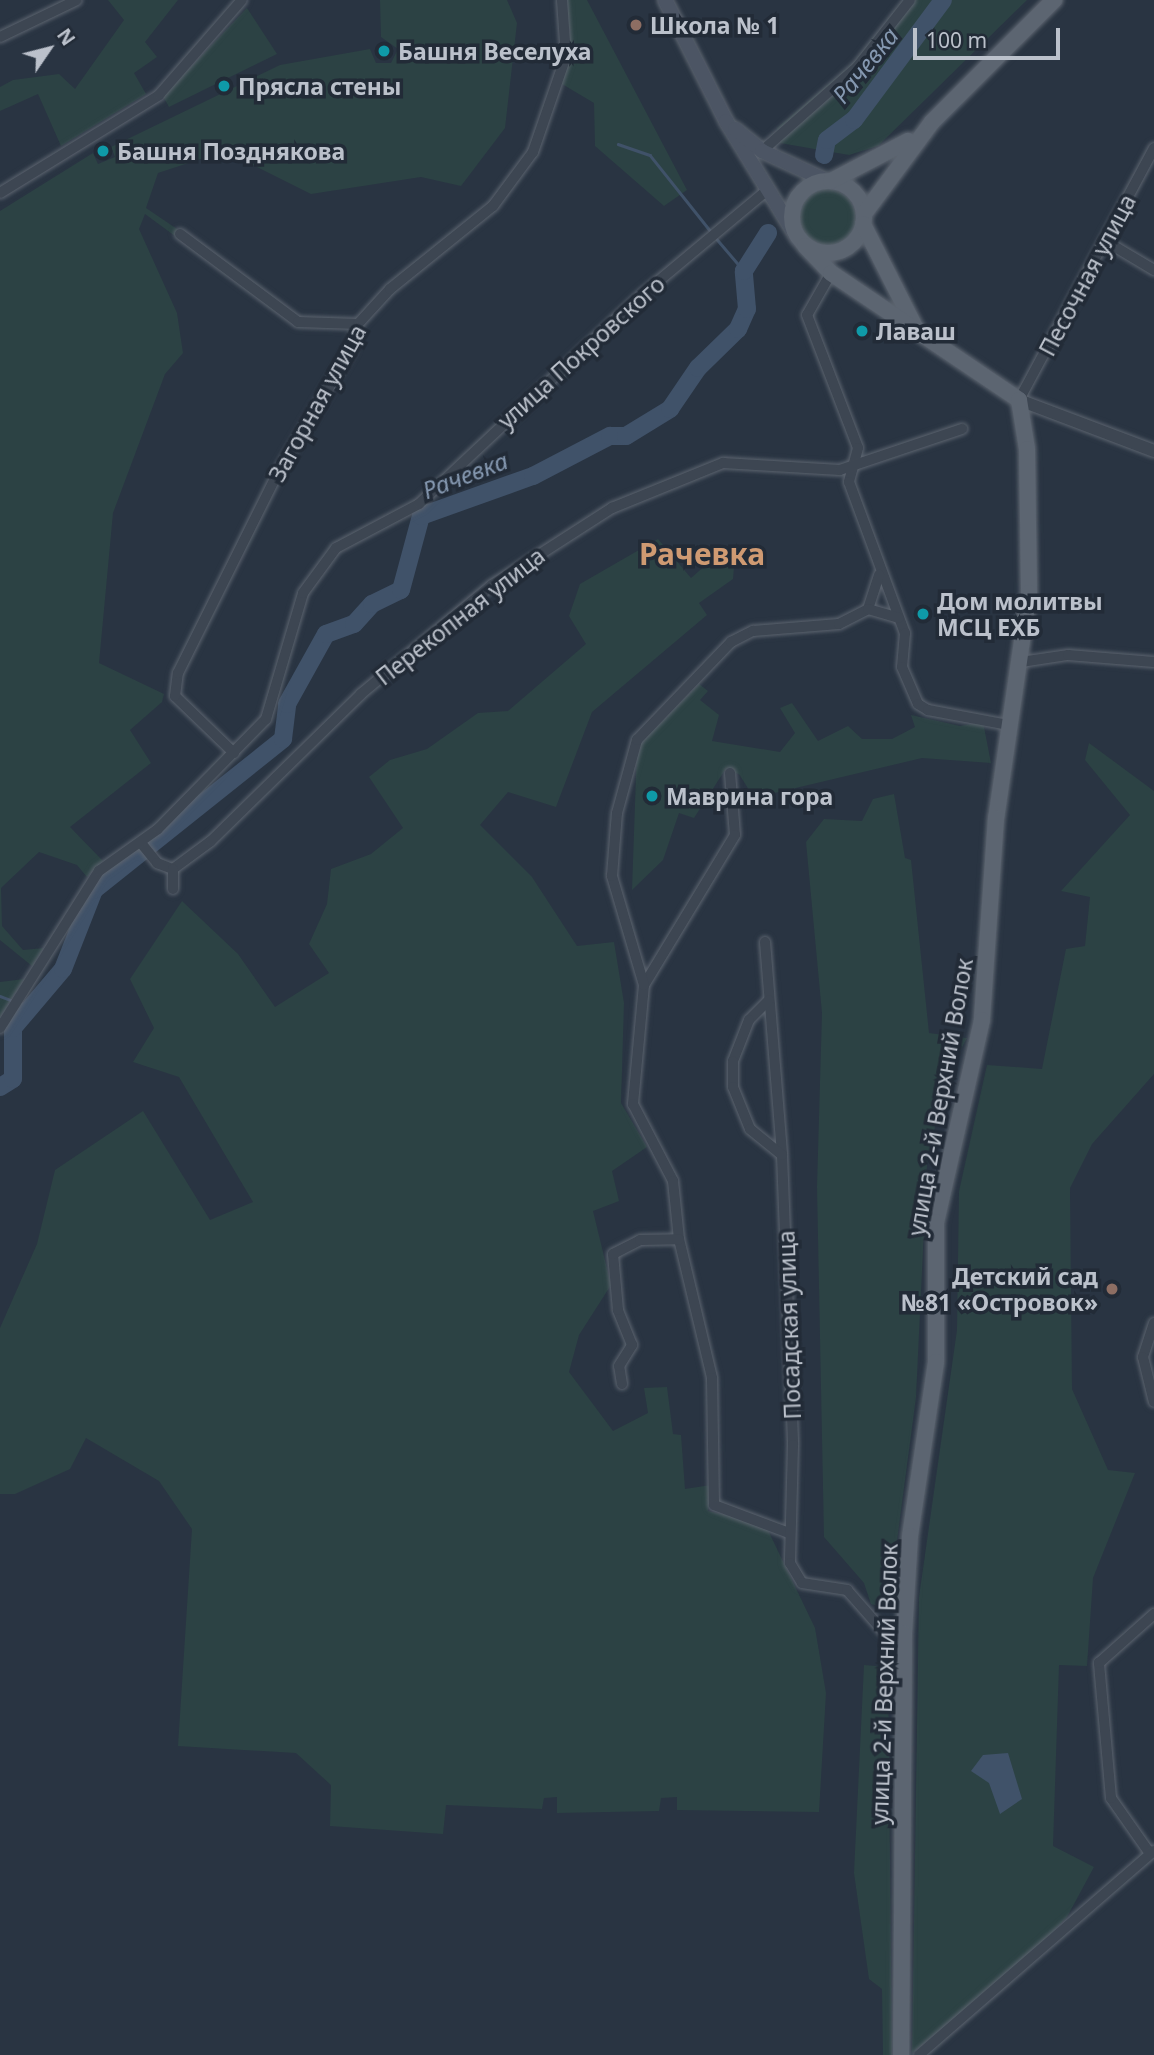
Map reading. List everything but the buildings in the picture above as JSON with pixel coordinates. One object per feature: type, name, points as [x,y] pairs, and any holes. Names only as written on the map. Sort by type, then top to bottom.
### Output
[{"type":"main road","points":[[665,0],[726,121],[766,191],[802,243],[831,272],[919,335],[1019,400]]},
{"type":"main road","points":[[932,122],[864,219],[857,239],[840,252],[802,243],[792,225],[795,201],[805,189],[880,159],[932,122],[1054,0]]},
{"type":"main road","points":[[726,121],[762,151],[850,189],[919,335]]},
{"type":"main road","name":"улица 2-й Верхний Волок","points":[[901,2055],[904,1633],[936,1362],[936,1222],[982,1020],[1008,725],[1021,662],[1030,593],[1027,449],[1019,400]]},
{"type":"street","points":[[0,37],[76,0]]},
{"type":"street","points":[[0,193],[159,95],[242,0]]},
{"type":"street","name":"Загорная улица","points":[[234,754],[175,696],[178,673],[278,472],[351,350],[358,324],[390,289],[493,206],[533,152],[566,56],[562,0]]},
{"type":"street","points":[[762,151],[858,66],[910,0]]},
{"type":"street","name":"Песочная улица","points":[[1019,400],[1107,242],[1154,148]]},
{"type":"street","name":"улица Покровского","points":[[0,1028],[99,871],[142,844],[266,719],[303,593],[336,548],[419,504],[582,348],[732,213],[766,191]]},
{"type":"street","points":[[180,234],[298,322],[358,324]]},
{"type":"street","points":[[1107,242],[1154,270]]},
{"type":"street","points":[[831,272],[807,315],[858,448],[849,482],[879,574],[899,618],[902,667],[918,704],[955,719],[1008,725]]},
{"type":"street","points":[[1019,400],[1154,451]]},
{"type":"street","name":"Перекопная улица","points":[[173,869],[211,841],[361,694],[492,585],[612,508],[723,463],[841,470],[962,429]]},
{"type":"street","points":[[868,610],[879,574]]},
{"type":"street","points":[[789,1533],[714,1505],[712,1378],[679,1239],[673,1181],[633,1104],[644,985],[612,876],[617,813],[637,740],[731,642],[772,626],[839,624],[868,610],[899,618]]},
{"type":"street","points":[[1021,662],[1068,655],[1154,662]]},
{"type":"street","points":[[644,985],[734,835],[730,774]]},
{"type":"street","points":[[142,844],[153,858],[173,869],[173,889]]},
{"type":"street","name":"Посадская улица","points":[[765,942],[782,1155],[793,1445],[790,1563],[802,1583],[847,1590],[883,1631],[904,1633]]},
{"type":"street","points":[[769,1000],[749,1020],[733,1061],[733,1087],[750,1129],[782,1155]]},
{"type":"street","points":[[622,1384],[619,1366],[632,1345],[618,1310],[613,1254],[640,1240],[679,1239]]},
{"type":"street","points":[[1154,1323],[1143,1357],[1154,1402]]},
{"type":"street","points":[[919,2055],[1152,1852],[1111,1798],[1099,1663],[1154,1614]]},
{"type":"green space","points":[[108,0],[178,0],[145,42],[157,57],[134,73],[146,94],[61,146],[38,94],[0,111],[0,87],[13,80],[59,74],[75,89],[124,20]]},
{"type":"green space","points":[[380,0],[507,0],[517,23],[505,128],[461,186],[421,177],[311,194],[225,151],[158,173],[146,208],[183,233],[179,239],[145,214],[139,229],[177,313],[183,353],[165,374],[113,513],[99,663],[164,694],[162,702],[130,730],[151,763],[70,827],[103,861],[87,877],[77,865],[39,852],[1,888],[2,926],[23,950],[44,948],[32,966],[0,940],[0,211],[93,153],[98,164],[115,157],[111,147],[280,65],[370,49],[376,63],[391,63],[398,49],[381,37]]},
{"type":"green space","points":[[564,0],[587,0],[687,190],[664,206],[595,146],[594,103],[562,84],[570,31]]},
{"type":"green space","points":[[903,0],[1027,0],[878,146],[849,155],[780,143],[777,128],[853,63]]},
{"type":"green space","points":[[247,8],[277,54],[169,107],[163,96]]},
{"type":"green space","points":[[821,189],[833,189],[848,197],[856,212],[856,224],[848,239],[833,247],[821,247],[806,239],[798,224],[798,212],[806,197]]},
{"type":"green space","points":[[658,539],[691,578],[723,550],[734,567],[733,579],[699,603],[707,615],[592,712],[556,807],[508,792],[480,825],[532,877],[577,946],[614,942],[624,1003],[621,1103],[647,1147],[612,1171],[619,1201],[593,1211],[611,1285],[579,1335],[569,1372],[613,1431],[648,1413],[644,1388],[667,1387],[673,1434],[681,1435],[685,1489],[711,1485],[708,1511],[765,1524],[815,1628],[826,1693],[819,1812],[677,1810],[677,1797],[661,1798],[659,1811],[557,1813],[557,1797],[544,1798],[542,1809],[446,1805],[443,1834],[330,1826],[331,1785],[296,1753],[178,1746],[192,1529],[159,1481],[86,1438],[70,1469],[15,1494],[0,1494],[0,1328],[37,1244],[55,1170],[143,1111],[210,1220],[253,1202],[179,1077],[133,1062],[154,1028],[130,979],[182,901],[238,954],[275,1007],[329,973],[309,944],[327,904],[331,869],[371,854],[403,828],[369,777],[390,760],[427,749],[478,713],[508,711],[586,644],[569,616],[580,584]]},
{"type":"green space","points":[[699,684],[708,691],[700,700],[719,715],[712,741],[780,752],[795,733],[780,708],[792,703],[818,741],[848,726],[862,739],[892,739],[915,727],[911,715],[960,726],[983,722],[991,763],[922,758],[754,798],[739,774],[725,770],[694,818],[679,813],[663,860],[632,890],[637,747]]},
{"type":"green space","points":[[1089,743],[1154,791],[1154,1074],[1092,1144],[1070,1188],[1072,1389],[1108,1470],[1135,1473],[1093,1578],[1087,1666],[1059,1665],[1053,1846],[1094,1867],[1067,1917],[1025,1961],[912,2053],[919,1597],[957,1330],[959,1191],[987,1065],[1042,1069],[1066,949],[1085,946],[1090,897],[1061,891],[1130,815],[1085,760]]},
{"type":"green space","points":[[894,794],[905,858],[911,860],[929,1033],[967,1038],[945,1079],[927,1165],[916,1397],[888,1609],[871,1604],[864,1583],[824,1537],[817,1187],[822,1013],[806,842],[824,819],[862,821],[873,799]]},
{"type":"green space","points":[[24,979],[0,1017],[0,982]]},
{"type":"green space","points":[[864,1665],[888,1667],[892,2055],[883,2055],[882,1989],[869,1979],[854,1873]]},
{"type":"water","points":[[1008,1753],[1022,1799],[1000,1814],[989,1783],[971,1771],[983,1755]]},
{"type":"waterway","name":"Рачевка","points":[[824,155],[827,140],[854,120],[943,0]]},
{"type":"waterway","points":[[618,144],[650,155],[712,233]]},
{"type":"waterway","name":"Рачевка","points":[[0,1087],[13,1079],[13,1028],[63,969],[94,890],[283,739],[287,704],[326,634],[354,624],[372,604],[401,590],[421,516],[533,476],[610,436],[626,436],[670,409],[698,368],[738,329],[747,309],[744,271],[768,233]]},
{"type":"waterway","points":[[716,238],[744,271]]},
{"type":"waterway","points":[[0,996],[13,1001]]},
{"type":"waterway","points":[[20,1003],[29,1006]]},
{"type":"place","name":"Школа № 1","points":[[636,25]]},
{"type":"place","name":"Башня Веселуха","points":[[384,51]]},
{"type":"place","name":"Прясла стены","points":[[224,86]]},
{"type":"place","name":"Башня Позднякова","points":[[103,151]]},
{"type":"place","name":"Лаваш","points":[[862,331]]},
{"type":"place","name":"Дом молитвы МСЦ ЕХБ","points":[[923,614]]},
{"type":"place","name":"Маврина гора","points":[[652,796]]},
{"type":"place","name":"Детский сад №81 «Островок»","points":[[1112,1289]]},
{"type":"district","name":"Рачевка","points":[[702,554]]}]
